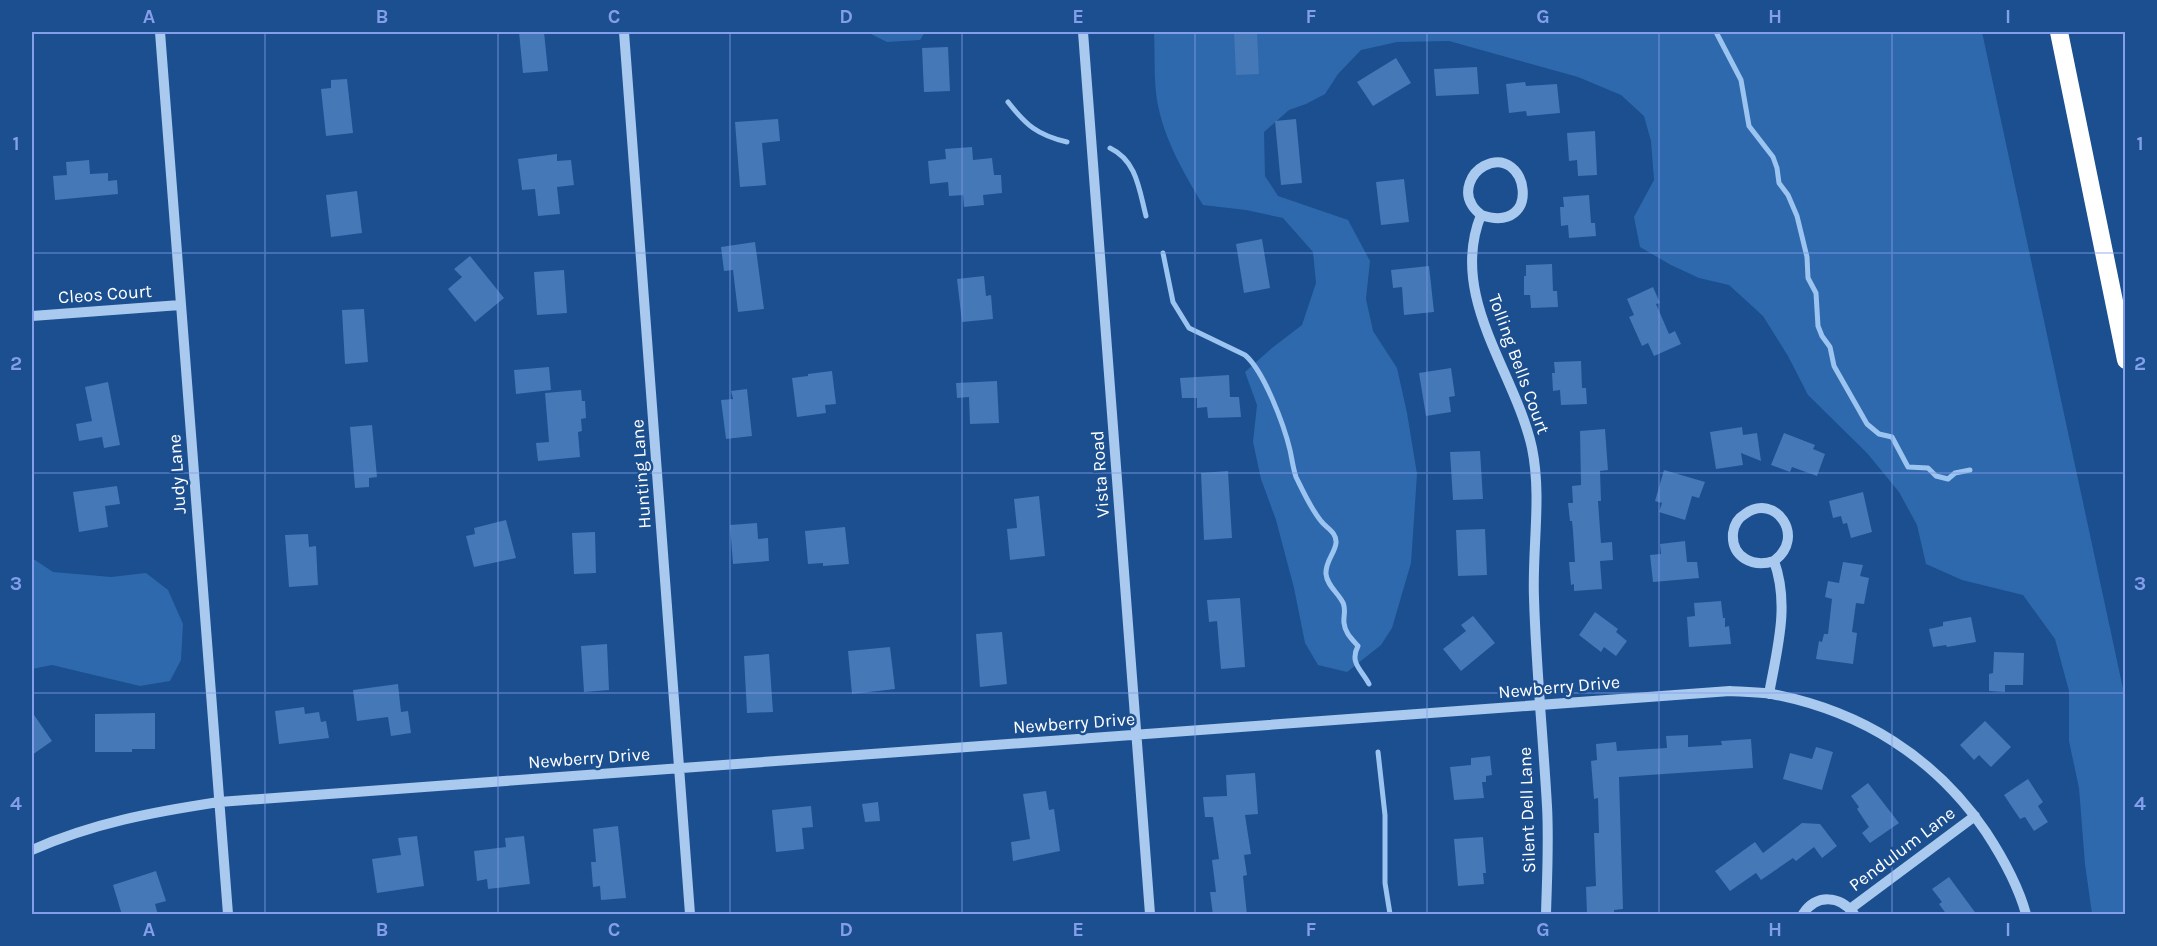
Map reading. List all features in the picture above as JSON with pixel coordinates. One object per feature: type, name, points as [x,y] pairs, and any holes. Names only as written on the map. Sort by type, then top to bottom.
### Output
[{"type":"highway","points":[[2059,32],[2126,360]]},
{"type":"street","name":"Judy Lane","points":[[160,32],[228,915]]},
{"type":"street","name":"Hunting Lane","points":[[624,32],[690,915]]},
{"type":"street","name":"Vista Road","points":[[1083,32],[1150,915]]},
{"type":"street","points":[[1497,163],[1508,166],[1518,173],[1523,184],[1524,196],[1515,212],[1505,218],[1493,219],[1481,215],[1468,196],[1469,183],[1476,172],[1486,165],[1497,163]]},
{"type":"street","name":"Tolling Bells Court","points":[[1481,215],[1474,235],[1472,255],[1476,294],[1486,328],[1525,422],[1536,478],[1534,587],[1539,705]]},
{"type":"street","name":"Cleos Court","points":[[32,316],[180,305]]},
{"type":"street","points":[[1761,508],[1769,509],[1776,512],[1786,523],[1788,545],[1774,561],[1767,564],[1753,563],[1740,555],[1736,549],[1734,528],[1741,516],[1747,512],[1761,508]]},
{"type":"street","points":[[1769,694],[1783,611],[1780,578],[1774,561]]},
{"type":"street","name":"Newberry Drive","points":[[32,850],[108,822],[146,813],[219,802],[1701,692],[1769,694],[1807,702],[1842,714],[1876,730],[1909,751],[1937,774],[1959,795],[1975,816],[2011,875],[2026,915]]},
{"type":"street","name":"Silent Dell Lane","points":[[1539,705],[1547,807],[1546,915]]},
{"type":"street","name":"Pendulum Lane","points":[[1803,915],[1814,903],[1826,899],[1839,901],[1852,912],[1975,816]]},
{"type":"shaded area","points":[[867,32],[925,32],[920,40],[887,42]]},
{"type":"shaded area","points":[[1154,32],[1982,32],[2125,698],[2125,914],[2092,914],[2085,864],[2079,788],[2069,741],[2069,691],[2055,639],[2023,595],[1962,580],[1926,564],[1917,525],[1899,492],[1867,453],[1808,395],[1788,356],[1763,316],[1729,285],[1699,278],[1640,247],[1634,217],[1654,180],[1651,141],[1644,116],[1621,95],[1578,77],[1449,41],[1397,42],[1361,50],[1338,74],[1325,94],[1289,110],[1264,132],[1265,176],[1278,196],[1348,220],[1370,261],[1366,299],[1373,331],[1397,368],[1417,474],[1411,563],[1392,628],[1381,645],[1347,672],[1318,665],[1305,643],[1294,588],[1276,520],[1261,479],[1253,442],[1257,405],[1245,372],[1302,325],[1316,283],[1313,252],[1283,218],[1246,210],[1203,205],[1180,165],[1162,123],[1156,93]]},
{"type":"shaded area","points":[[32,558],[53,572],[111,577],[146,573],[168,590],[183,624],[181,660],[170,681],[140,686],[52,665],[32,669]]},
{"type":"building","points":[[519,32],[544,32],[548,71],[523,73]]},
{"type":"building","points":[[1234,32],[1257,32],[1259,74],[1236,75]]},
{"type":"building","points":[[948,47],[950,91],[924,92],[922,48]]},
{"type":"building","points":[[1396,58],[1411,83],[1373,106],[1357,82]]},
{"type":"building","points":[[1477,67],[1479,94],[1436,96],[1434,69]]},
{"type":"building","points":[[347,79],[353,133],[326,136],[321,89],[331,88],[331,80]]},
{"type":"building","points":[[1525,82],[1526,86],[1557,84],[1560,113],[1527,116],[1526,111],[1509,113],[1506,84]]},
{"type":"building","points":[[778,119],[780,141],[762,143],[766,185],[740,187],[735,122]]},
{"type":"building","points":[[1296,119],[1302,183],[1281,185],[1275,121]]},
{"type":"building","points":[[1595,131],[1597,175],[1578,176],[1577,160],[1569,161],[1567,133]]},
{"type":"building","points":[[972,147],[973,160],[992,158],[994,175],[1001,175],[1002,193],[983,195],[984,205],[964,207],[963,195],[949,196],[948,182],[930,184],[928,161],[946,159],[945,149]]},
{"type":"building","points":[[557,154],[557,161],[571,160],[574,185],[557,187],[560,214],[538,216],[535,189],[522,190],[518,159]]},
{"type":"building","points":[[89,160],[90,174],[108,173],[108,181],[117,180],[118,194],[55,200],[53,176],[67,175],[66,162]]},
{"type":"building","points":[[1404,179],[1409,222],[1381,225],[1376,182]]},
{"type":"building","points":[[357,191],[362,233],[331,237],[326,195]]},
{"type":"building","points":[[1589,195],[1591,223],[1595,223],[1596,236],[1569,238],[1568,225],[1561,226],[1560,207],[1564,207],[1563,197]]},
{"type":"building","points":[[1262,239],[1270,288],[1244,293],[1236,244]]},
{"type":"building","points":[[755,242],[764,309],[738,312],[733,270],[724,271],[721,247]]},
{"type":"building","points":[[470,256],[504,298],[475,322],[448,289],[462,277],[454,269]]},
{"type":"building","points":[[1552,264],[1553,291],[1557,291],[1558,307],[1531,308],[1530,295],[1524,295],[1526,265]]},
{"type":"building","points":[[1429,266],[1434,312],[1404,315],[1402,287],[1393,288],[1391,270]]},
{"type":"building","points":[[564,270],[567,313],[537,315],[534,272]]},
{"type":"building","points":[[984,276],[986,296],[991,295],[993,319],[962,322],[957,279]]},
{"type":"building","points":[[1653,287],[1660,303],[1656,304],[1669,334],[1675,331],[1681,344],[1654,356],[1648,343],[1642,346],[1629,317],[1634,315],[1627,299]]},
{"type":"building","points":[[364,309],[368,362],[345,364],[342,310]]},
{"type":"building","points":[[1581,361],[1582,388],[1586,388],[1587,404],[1561,405],[1560,390],[1553,391],[1554,362]]},
{"type":"building","points":[[549,367],[551,390],[516,394],[514,370]]},
{"type":"building","points":[[1451,368],[1455,396],[1449,397],[1451,412],[1426,416],[1419,373]]},
{"type":"building","points":[[832,371],[836,404],[825,405],[826,413],[797,417],[792,378]]},
{"type":"building","points":[[1229,375],[1230,397],[1239,397],[1241,417],[1208,418],[1207,407],[1197,408],[1197,398],[1182,398],[1180,378]]},
{"type":"building","points":[[997,381],[999,423],[970,424],[969,397],[957,398],[956,383]]},
{"type":"building","points":[[108,382],[120,445],[104,448],[102,437],[79,441],[76,424],[92,421],[85,387]]},
{"type":"building","points":[[747,389],[752,436],[726,439],[721,400],[733,399],[731,391]]},
{"type":"building","points":[[581,390],[582,401],[585,401],[586,418],[581,419],[582,431],[578,432],[580,457],[538,461],[536,443],[549,442],[545,393]]},
{"type":"building","points":[[372,425],[377,477],[369,478],[369,487],[355,488],[350,427]]},
{"type":"building","points":[[1742,427],[1743,435],[1757,433],[1761,461],[1741,453],[1743,465],[1716,469],[1710,432]]},
{"type":"building","points":[[1605,429],[1608,470],[1600,471],[1601,501],[1598,501],[1601,543],[1612,542],[1613,560],[1600,561],[1602,589],[1574,591],[1574,584],[1571,585],[1569,562],[1575,562],[1573,531],[1568,503],[1573,503],[1572,486],[1581,485],[1580,431]]},
{"type":"building","points":[[1784,433],[1815,445],[1813,449],[1825,454],[1817,476],[1792,467],[1790,472],[1771,465]]},
{"type":"building","points":[[1480,451],[1483,499],[1453,500],[1450,452]]},
{"type":"building","points":[[1664,470],[1705,482],[1699,498],[1692,496],[1685,520],[1659,512],[1662,503],[1655,501]]},
{"type":"building","points":[[1228,471],[1232,538],[1204,540],[1201,473]]},
{"type":"building","points":[[117,486],[120,504],[105,506],[108,527],[79,532],[73,492]]},
{"type":"building","points":[[1863,492],[1872,532],[1851,538],[1847,523],[1843,524],[1841,516],[1833,518],[1829,501]]},
{"type":"building","points":[[1039,496],[1045,556],[1010,560],[1007,529],[1017,528],[1014,499]]},
{"type":"building","points":[[506,520],[516,558],[474,567],[466,536],[475,534],[474,528]]},
{"type":"building","points":[[757,523],[758,539],[768,538],[769,561],[733,564],[730,525]]},
{"type":"building","points":[[845,527],[849,564],[823,566],[823,563],[808,564],[805,531]]},
{"type":"building","points":[[1485,529],[1487,575],[1458,576],[1456,530]]},
{"type":"building","points":[[595,532],[596,573],[574,574],[572,533]]},
{"type":"building","points":[[308,534],[309,547],[316,546],[318,585],[289,587],[285,535]]},
{"type":"building","points":[[1685,541],[1687,562],[1697,562],[1699,578],[1653,582],[1650,555],[1661,554],[1660,544]]},
{"type":"building","points":[[1843,562],[1863,565],[1860,576],[1869,578],[1864,604],[1856,603],[1852,632],[1857,633],[1853,664],[1816,659],[1819,641],[1822,642],[1824,634],[1828,634],[1832,599],[1825,597],[1828,581],[1839,583]]},
{"type":"building","points":[[1240,598],[1245,667],[1221,669],[1217,621],[1209,622],[1207,600]]},
{"type":"building","points":[[1721,601],[1725,627],[1729,626],[1731,644],[1689,647],[1687,617],[1695,616],[1694,603]]},
{"type":"building","points":[[1595,612],[1618,629],[1616,632],[1627,641],[1616,656],[1604,647],[1601,652],[1579,635]]},
{"type":"building","points":[[1473,616],[1495,643],[1461,671],[1443,649],[1466,631],[1461,625]]},
{"type":"building","points":[[1971,617],[1976,642],[1933,647],[1929,629],[1943,626],[1943,622]]},
{"type":"building","points":[[1002,632],[1007,684],[980,687],[976,634]]},
{"type":"building","points":[[607,644],[609,690],[584,692],[581,646]]},
{"type":"building","points":[[890,647],[895,689],[852,694],[848,651]]},
{"type":"building","points":[[1994,652],[2024,653],[2023,685],[2005,685],[2005,692],[1989,691],[1989,674],[1993,673]]},
{"type":"building","points":[[769,654],[773,712],[747,713],[744,656]]},
{"type":"building","points":[[398,684],[401,712],[408,711],[411,733],[391,736],[388,717],[357,721],[353,690]]},
{"type":"building","points":[[304,707],[305,714],[319,712],[321,722],[326,721],[329,738],[279,744],[275,711]]},
{"type":"building","points":[[32,712],[52,741],[32,755]]},
{"type":"building","points":[[155,713],[155,749],[132,749],[132,752],[95,752],[95,714]]},
{"type":"building","points":[[1985,721],[2011,747],[1991,767],[1979,755],[1974,760],[1960,745]]},
{"type":"building","points":[[1688,735],[1688,747],[1722,745],[1721,741],[1751,739],[1753,768],[1619,777],[1623,909],[1614,910],[1614,914],[1587,914],[1586,887],[1596,886],[1594,833],[1599,833],[1598,798],[1594,799],[1591,761],[1597,760],[1596,744],[1616,742],[1617,751],[1667,748],[1666,736]]},
{"type":"building","points":[[1816,747],[1833,752],[1822,790],[1783,779],[1790,753],[1812,759]]},
{"type":"building","points":[[1490,756],[1492,775],[1486,776],[1486,782],[1482,782],[1484,798],[1454,800],[1450,767],[1471,765],[1471,758]]},
{"type":"building","points":[[1255,773],[1258,814],[1245,815],[1251,854],[1244,855],[1247,875],[1243,876],[1247,915],[1213,915],[1210,892],[1216,892],[1212,860],[1219,859],[1213,817],[1205,817],[1203,797],[1227,796],[1226,775]]},
{"type":"building","points":[[2028,779],[2043,802],[2038,806],[2048,822],[2034,831],[2025,817],[2020,819],[2004,795]]},
{"type":"building","points":[[1868,783],[1899,823],[1870,843],[1862,833],[1869,827],[1851,796]]},
{"type":"building","points":[[1046,791],[1049,810],[1054,809],[1060,851],[1013,861],[1011,842],[1030,839],[1023,794]]},
{"type":"building","points":[[878,802],[880,821],[865,822],[862,804]]},
{"type":"building","points":[[811,806],[813,827],[802,828],[804,849],[776,852],[772,810]]},
{"type":"building","points":[[1802,823],[1820,824],[1837,846],[1822,858],[1814,847],[1796,861],[1793,858],[1761,880],[1756,873],[1730,891],[1715,871],[1755,842],[1763,853]]},
{"type":"building","points":[[618,826],[626,898],[601,900],[600,886],[593,887],[591,862],[596,862],[593,829]]},
{"type":"building","points":[[417,836],[424,886],[377,893],[372,859],[401,855],[398,838]]},
{"type":"building","points":[[524,836],[530,884],[488,889],[487,879],[477,881],[474,851],[506,847],[505,838]]},
{"type":"building","points":[[1483,837],[1486,873],[1483,873],[1484,884],[1458,886],[1454,839]]},
{"type":"building","points":[[156,871],[166,901],[155,904],[158,915],[122,915],[113,885]]},
{"type":"building","points":[[1949,877],[1977,915],[1947,915],[1939,904],[1942,902],[1932,889]]},
{"type":"waterway","points":[[1716,32],[1741,80],[1749,126],[1773,157],[1779,183],[1788,195],[1797,216],[1807,257],[1808,278],[1816,293],[1818,326],[1830,347],[1834,366],[1867,424],[1879,434],[1892,437],[1908,467],[1928,468],[1936,476],[1948,479],[1955,473],[1970,470]]},
{"type":"waterway","points":[[1008,102],[1033,128],[1067,142]]},
{"type":"waterway","points":[[1110,148],[1126,160],[1136,177],[1146,216]]},
{"type":"waterway","points":[[1163,253],[1173,302],[1189,328],[1245,355],[1266,385],[1283,427],[1296,477],[1314,511],[1335,536],[1336,543],[1326,574],[1345,609],[1345,627],[1358,646],[1356,662],[1369,684]]},
{"type":"waterway","points":[[1378,752],[1385,815],[1385,883],[1390,914]]}]
